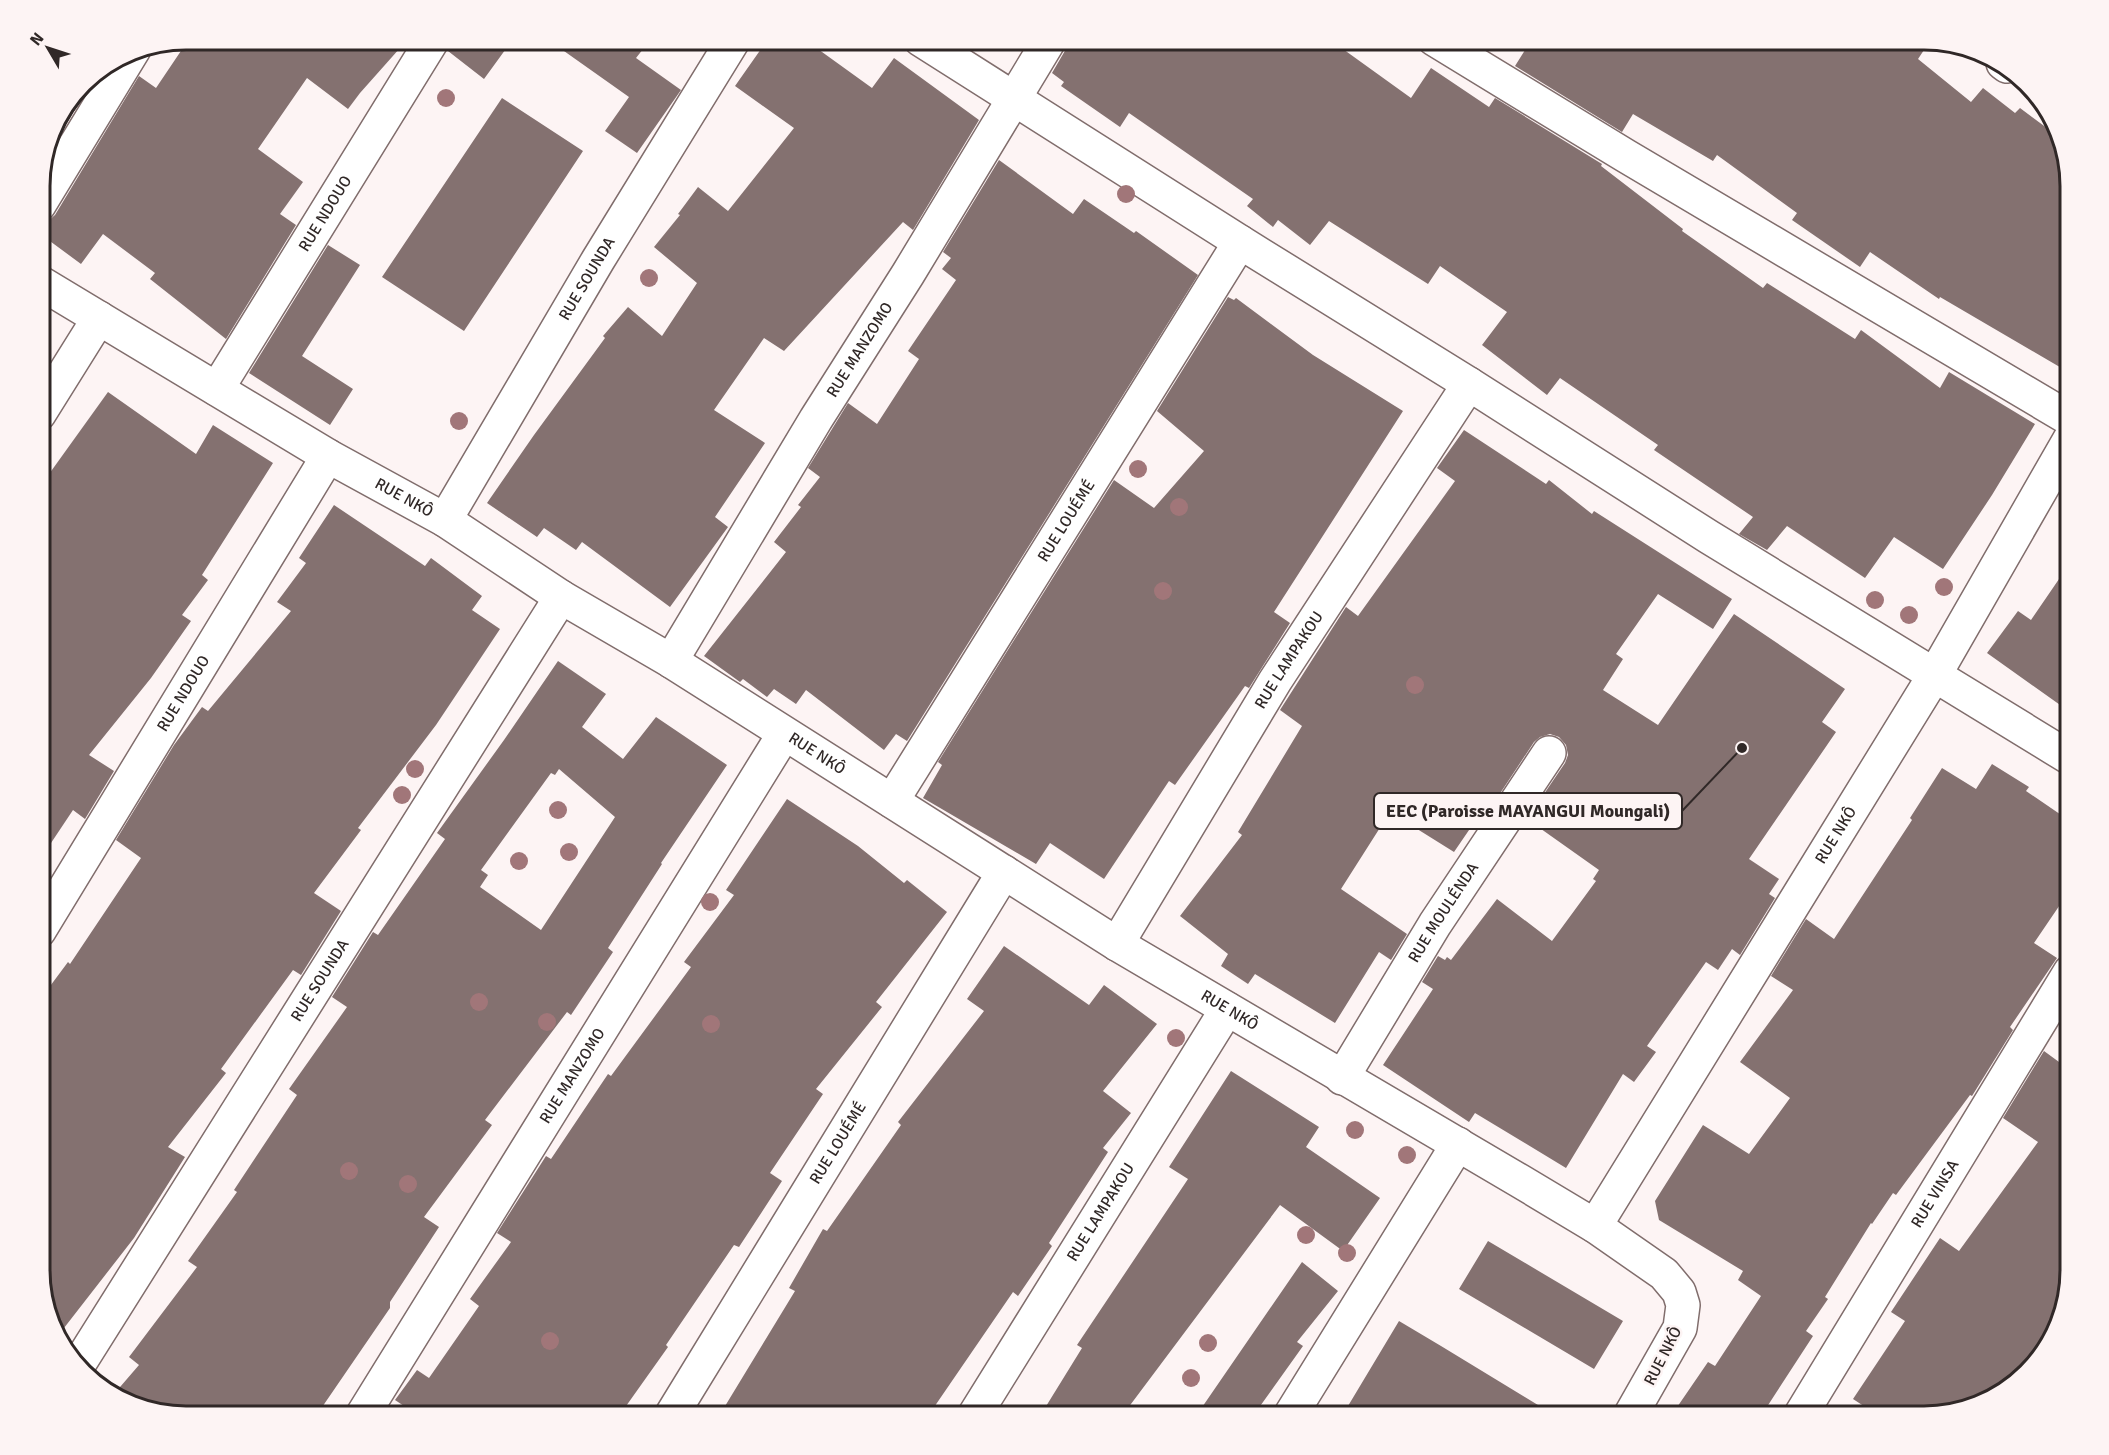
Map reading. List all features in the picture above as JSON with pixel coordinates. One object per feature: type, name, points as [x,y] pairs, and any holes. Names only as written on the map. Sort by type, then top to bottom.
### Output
[{"type":"street","name":"RUE NDOUO","points":[[217,389],[426,50]]},
{"type":"street","name":"RUE SOUNDA","points":[[445,520],[598,260],[727,50]]},
{"type":"street","points":[[938,50],[1708,537],[2060,752]]},
{"type":"street","name":"RUE MANZOMO","points":[[671,662],[816,419],[908,274],[1043,50]]},
{"type":"street","points":[[1452,50],[1626,156],[2060,413]]},
{"type":"street","points":[[50,187],[125,64]]},
{"type":"street","name":"RUE LOUÉMÉ","points":[[892,801],[1240,242]]},
{"type":"street","name":"RUE NKÔ","points":[[50,289],[328,456],[445,520],[561,597],[671,662],[1117,944],[1595,1226],[1664,1274],[1679,1292],[1683,1305],[1680,1328],[1636,1406]]},
{"type":"street","points":[[50,396],[99,318]]},
{"type":"street","name":"RUE LAMPAKOU","points":[[1117,944],[1275,681],[1469,384]]},
{"type":"street","name":"RUE NDOUO","points":[[50,913],[328,456]]},
{"type":"street","name":"RUE NKÔ","points":[[1595,1226],[1934,675],[2060,456]]},
{"type":"street","name":"RUE SOUNDA","points":[[83,1358],[561,597]]},
{"type":"street","name":"RUE MANZOMO","points":[[368,1406],[784,734]]},
{"type":"street","name":"RUE MOULÉNDA","points":[[1342,1078],[1436,924],[1549,753]]},
{"type":"street","name":"RUE LOUÉMÉ","points":[[677,1406],[1004,872]]},
{"type":"street","name":"RUE VINSA","points":[[1806,1406],[2060,988]]},
{"type":"street","name":"RUE LAMPAKOU","points":[[980,1406],[1227,1009]]},
{"type":"street","points":[[1296,1406],[1458,1144]]},
{"type":"building","points":[[181,50],[398,50],[348,109],[307,78],[258,149],[303,182],[280,214],[296,225],[226,339],[150,279],[155,273],[103,234],[81,264],[50,241],[50,219],[55,215],[139,76],[156,88]]},
{"type":"building","points":[[448,50],[505,50],[484,79]]},
{"type":"building","points":[[563,50],[642,50],[636,58],[681,90],[637,153],[605,131],[629,97]]},
{"type":"building","points":[[760,50],[819,50],[872,88],[894,58],[979,120],[913,230],[903,222],[784,351],[764,338],[714,410],[765,443],[715,517],[728,527],[670,607],[582,542],[576,550],[544,528],[537,537],[487,503],[605,338],[603,336],[628,307],[662,336],[697,283],[654,247],[680,215],[678,214],[698,187],[728,211],[794,128],[735,86]]},
{"type":"building","points":[[1065,50],[1344,50],[1411,98],[1431,68],[1489,107],[1495,98],[1602,164],[1601,166],[1683,229],[1682,231],[1763,288],[1767,283],[1855,339],[1861,330],[1940,388],[1949,372],[2035,424],[1943,569],[1894,537],[1865,578],[1787,526],[1767,550],[1739,534],[1753,517],[1654,450],[1658,445],[1560,378],[1547,395],[1482,345],[1507,312],[1440,266],[1428,284],[1329,221],[1310,245],[1278,220],[1273,227],[1247,206],[1253,199],[1129,113],[1120,127],[1061,86],[1064,82],[1052,73]]},
{"type":"building","points":[[1525,50],[1924,50],[1918,59],[1971,102],[1983,88],[2015,113],[2020,108],[2047,128],[2057,159],[2060,185],[2060,367],[1940,297],[1939,299],[1870,252],[1860,267],[1792,220],[1797,213],[1717,155],[1713,161],[1633,114],[1622,132],[1515,66]]},
{"type":"building","points":[[84,95],[59,136],[72,110]]},
{"type":"building","points":[[502,98],[583,151],[464,331],[382,277]]},
{"type":"building","points":[[999,160],[1073,214],[1084,199],[1134,233],[1136,231],[1198,275],[907,741],[896,734],[884,750],[806,690],[796,704],[774,689],[767,697],[743,679],[740,682],[704,656],[786,552],[774,542],[801,507],[798,505],[820,477],[808,468],[848,403],[877,424],[919,359],[908,351],[956,280],[942,269],[951,258],[943,252]]},
{"type":"building","points":[[328,245],[360,265],[302,356],[353,389],[330,425],[249,373]]},
{"type":"building","points":[[1228,297],[1234,300],[1236,298],[1313,355],[1403,411],[1274,612],[1290,623],[1249,688],[1245,686],[1175,785],[1169,781],[1104,879],[1050,843],[1036,864],[923,798],[942,765],[938,762],[1114,480],[1154,508],[1204,451],[1157,411]]},
{"type":"building","points":[[108,392],[196,454],[213,425],[273,463],[202,575],[208,580],[182,615],[191,621],[151,678],[89,755],[114,771],[85,819],[73,810],[50,844],[50,473]]},
{"type":"building","points":[[1464,430],[1546,484],[1549,480],[1592,514],[1594,511],[1732,599],[1713,629],[1658,594],[1616,654],[1623,659],[1603,690],[1658,725],[1734,614],[1845,689],[1822,722],[1836,732],[1749,859],[1779,879],[1769,894],[1775,898],[1740,955],[1732,949],[1718,970],[1706,962],[1647,1046],[1656,1052],[1634,1082],[1623,1074],[1566,1168],[1475,1113],[1469,1122],[1383,1065],[1433,989],[1422,982],[1438,956],[1451,960],[1497,899],[1552,941],[1596,881],[1593,879],[1599,870],[1527,819],[1565,763],[1568,755],[1566,745],[1559,737],[1550,734],[1534,742],[1497,798],[1493,795],[1454,852],[1390,812],[1341,889],[1407,934],[1391,960],[1379,952],[1335,1023],[1255,974],[1248,984],[1221,966],[1228,954],[1180,916],[1242,835],[1238,832],[1302,726],[1280,710],[1346,607],[1358,616],[1455,481],[1437,468]]},
{"type":"building","points":[[334,505],[425,566],[431,558],[482,596],[472,610],[500,629],[436,725],[358,828],[361,830],[314,893],[341,911],[301,975],[293,970],[221,1069],[226,1073],[168,1147],[185,1157],[134,1238],[63,1329],[54,1305],[50,1279],[50,986],[68,962],[70,964],[141,858],[116,840],[174,745],[202,707],[208,711],[291,611],[277,602],[306,563],[299,558]]},
{"type":"building","points":[[2060,578],[2060,705],[1987,653],[2018,611],[2031,620]]},
{"type":"building","points":[[558,661],[606,694],[582,727],[623,759],[656,717],[727,765],[661,863],[608,948],[613,952],[571,1015],[567,1012],[485,1120],[492,1125],[424,1217],[439,1227],[390,1302],[390,1308],[323,1406],[185,1406],[159,1403],[125,1392],[119,1388],[139,1365],[129,1357],[197,1267],[188,1261],[237,1192],[234,1190],[297,1095],[289,1089],[347,1007],[332,997],[373,932],[378,935],[445,839],[437,833]],"holes":[[[559,769],[615,817],[541,930],[480,887],[488,875],[481,870],[551,773],[555,775]]]},
{"type":"building","points":[[1992,764],[2029,787],[2026,791],[2060,814],[2060,905],[2034,943],[2057,958],[2010,1027],[2013,1030],[1972,1096],[1970,1095],[1896,1195],[1893,1193],[1871,1223],[1825,1297],[1828,1299],[1806,1331],[1813,1336],[1768,1406],[1678,1406],[1708,1362],[1715,1366],[1761,1296],[1738,1280],[1743,1271],[1659,1220],[1655,1201],[1703,1125],[1749,1154],[1790,1098],[1740,1062],[1793,990],[1771,976],[1806,919],[1834,939],[1912,820],[1910,818],[1942,768],[1976,789]]},
{"type":"building","points":[[787,799],[858,846],[904,883],[907,880],[947,912],[876,1002],[882,1007],[816,1089],[823,1094],[770,1173],[782,1181],[739,1247],[734,1245],[666,1345],[668,1347],[626,1406],[404,1406],[395,1400],[417,1370],[429,1378],[479,1306],[470,1299],[511,1242],[497,1233],[546,1156],[551,1159],[608,1074],[611,1076],[691,967],[684,962],[734,895],[726,890]]},
{"type":"building","points":[[1004,946],[1089,1005],[1104,985],[1157,1024],[1103,1091],[1131,1113],[1103,1148],[1108,1152],[1049,1243],[1052,1246],[1018,1296],[1013,1292],[935,1406],[725,1406],[795,1291],[789,1288],[823,1229],[827,1231],[901,1125],[898,1122],[984,1011],[967,999]]},
{"type":"building","points":[[2044,1051],[2060,1063],[2060,1270],[2057,1296],[2046,1330],[2026,1359],[2013,1372],[1984,1392],[1942,1404],[1864,1406],[1853,1399],[1905,1321],[1891,1312],[1940,1238],[1959,1251],[2038,1142],[2003,1118]]},
{"type":"building","points":[[1231,1071],[1319,1127],[1306,1147],[1380,1198],[1343,1251],[1280,1205],[1129,1406],[1046,1406],[1082,1348],[1077,1345],[1188,1179],[1169,1167]]},
{"type":"building","points":[[1488,1241],[1623,1321],[1594,1369],[1459,1289]]},
{"type":"building","points":[[1302,1262],[1338,1291],[1297,1342],[1303,1346],[1260,1406],[1203,1406]]},
{"type":"building","points":[[1399,1321],[1540,1406],[1348,1406]]},
{"type":"place","name":"EEC (Paroisse MAYANGUI Moungali)","points":[[1742,748]]}]
